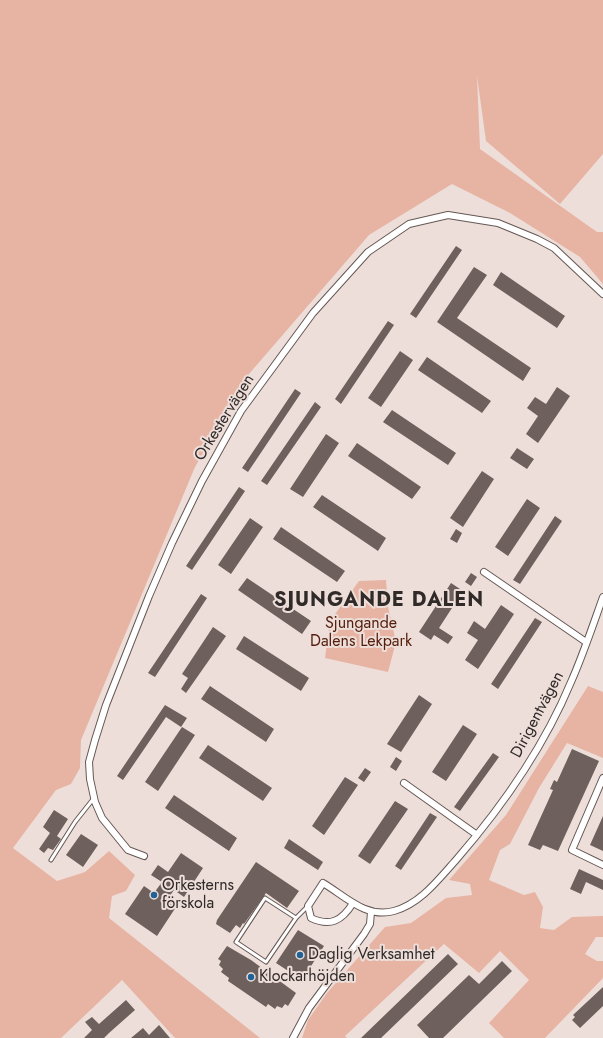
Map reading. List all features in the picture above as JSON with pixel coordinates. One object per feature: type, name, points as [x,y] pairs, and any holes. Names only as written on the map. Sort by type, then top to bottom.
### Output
[{"type":"street","name":"Orkestervägen","points":[[144,856],[128,850],[118,839],[102,818],[94,798],[90,779],[89,762],[106,705],[172,543],[202,481],[241,411],[313,313],[368,252],[409,224],[448,215],[498,223],[537,239],[554,248],[603,294]]},
{"type":"street","points":[[484,572],[586,642]]},
{"type":"street","name":"Dirigentvägen","points":[[308,906],[324,883],[353,904],[371,912],[393,912],[412,903],[432,887],[477,835],[534,755],[571,683],[603,597]]},
{"type":"street","points":[[603,778],[572,850],[603,865]]},
{"type":"street","points":[[404,784],[477,835]]},
{"type":"street","points":[[308,906],[311,918],[323,923],[336,921],[348,912],[353,904]]},
{"type":"street","points":[[293,1038],[309,1008],[364,934],[370,924],[371,912]]},
{"type":"lane","points":[[51,860],[94,798]]},
{"type":"lane","points":[[296,918],[265,898],[236,942],[266,962],[296,918],[308,906]]},
{"type":"green space","points":[[0,0],[603,0],[603,154],[560,204],[486,141],[477,76],[480,149],[597,232],[603,232],[603,284],[580,257],[510,213],[452,184],[369,235],[249,374],[195,467],[81,740],[80,768],[71,784],[56,790],[13,848],[57,881],[85,872],[109,851],[135,875],[126,891],[112,896],[109,918],[260,1038],[175,1038],[122,980],[61,1038],[0,1038]]},
{"type":"green space","name":"Sjungande Dalens Lekpark","points":[[386,580],[388,607],[396,642],[388,672],[325,658],[330,621],[359,581]]},
{"type":"green space","points":[[588,686],[603,692],[603,758],[567,743],[539,788],[510,844],[500,850],[489,880],[524,895],[535,892],[543,907],[540,928],[554,930],[572,917],[603,916],[603,937],[596,937],[585,954],[597,961],[603,961],[603,978],[545,1038],[504,1038],[489,1023],[529,980],[500,951],[479,973],[444,944],[345,1036],[347,1038],[302,1038],[308,1020],[327,993],[385,927],[411,923],[446,898],[472,895],[470,884],[449,880],[506,815]]},
{"type":"building","points":[[456,246],[462,250],[416,318],[410,314]]},
{"type":"building","points":[[474,267],[487,275],[457,318],[531,368],[523,381],[437,322]]},
{"type":"building","points":[[501,272],[565,316],[557,328],[493,285]]},
{"type":"building","points":[[388,321],[394,325],[341,404],[335,399]]},
{"type":"building","points":[[400,351],[413,360],[381,407],[368,398]]},
{"type":"building","points":[[427,357],[491,401],[482,413],[418,370]]},
{"type":"building","points":[[557,387],[570,396],[538,443],[526,434],[538,416],[527,408],[535,397],[546,404]]},
{"type":"building","points":[[295,389],[301,393],[248,472],[242,468]]},
{"type":"building","points":[[315,402],[321,407],[267,485],[261,481]]},
{"type":"building","points":[[392,410],[456,453],[448,465],[383,422]]},
{"type":"building","points":[[326,434],[339,443],[303,497],[290,489]]},
{"type":"building","points":[[357,443],[421,487],[412,499],[348,456]]},
{"type":"building","points":[[517,448],[534,459],[527,469],[510,458]]},
{"type":"building","points":[[482,471],[494,479],[463,527],[450,518]]},
{"type":"building","points":[[239,487],[245,491],[192,570],[186,566]]},
{"type":"building","points":[[322,495],[386,538],[378,551],[313,507]]},
{"type":"building","points":[[527,499],[540,508],[508,556],[495,547]]},
{"type":"building","points":[[555,516],[562,521],[520,584],[513,580]]},
{"type":"building","points":[[250,518],[263,527],[231,574],[218,565]]},
{"type":"building","points":[[281,527],[345,571],[337,582],[273,539]]},
{"type":"building","points":[[456,529],[462,533],[457,543],[450,539]]},
{"type":"building","points":[[471,573],[477,577],[471,586],[465,582]]},
{"type":"building","points":[[247,578],[311,621],[302,634],[238,590]]},
{"type":"building","points":[[451,583],[463,591],[439,628],[453,637],[448,644],[434,635],[431,640],[419,632]]},
{"type":"building","points":[[201,594],[207,598],[155,677],[148,673]]},
{"type":"building","points":[[501,605],[514,614],[478,669],[465,660],[478,640],[467,633],[474,621],[485,629]]},
{"type":"building","points":[[535,618],[542,622],[498,689],[491,684]]},
{"type":"building","points":[[213,627],[226,636],[186,693],[181,689],[188,678],[182,674]]},
{"type":"building","points":[[244,636],[309,678],[301,691],[236,649]]},
{"type":"building","points":[[210,686],[274,729],[266,742],[201,699]]},
{"type":"building","points":[[419,695],[432,704],[401,752],[387,744]]},
{"type":"building","points":[[165,705],[187,718],[181,727],[166,717],[123,780],[117,776]]},
{"type":"building","points":[[463,725],[477,734],[446,781],[432,772]]},
{"type":"building","points":[[182,727],[195,735],[158,791],[145,782]]},
{"type":"building","points":[[208,745],[272,788],[263,801],[199,758]]},
{"type":"building","points":[[572,749],[599,761],[558,851],[543,845],[540,850],[528,845],[553,790],[550,789],[554,780],[557,782]]},
{"type":"building","points":[[493,753],[499,757],[460,811],[454,807]]},
{"type":"building","points":[[396,757],[402,761],[396,771],[390,767]]},
{"type":"building","points":[[365,768],[371,772],[364,782],[358,778]]},
{"type":"building","points":[[345,777],[358,785],[324,835],[312,826]]},
{"type":"building","points":[[174,795],[237,838],[229,851],[165,808]]},
{"type":"building","points":[[395,801],[408,809],[370,864],[358,856]]},
{"type":"building","points":[[54,810],[68,819],[57,836],[61,839],[53,850],[48,848],[44,853],[39,849],[50,833],[43,827]]},
{"type":"building","points":[[430,813],[437,817],[401,870],[395,866]]},
{"type":"building","points":[[603,816],[603,851],[590,845]]},
{"type":"building","points":[[81,834],[98,845],[83,867],[66,855]]},
{"type":"building","points":[[289,839],[323,862],[318,870],[284,848]]},
{"type":"building","name":"Orkesterns förskola","points":[[181,853],[203,868],[184,897],[174,890],[166,901],[176,907],[157,936],[125,914],[144,886],[154,893],[162,882],[151,875],[158,865],[168,872]]},
{"type":"building","points":[[256,862],[299,891],[287,908],[266,893],[244,924],[243,923],[240,928],[236,925],[230,933],[216,924],[217,920]]},
{"type":"building","points":[[579,869],[603,880],[603,890],[586,882],[581,894],[570,889]]},
{"type":"building","name":"Daglig Verksamhet","points":[[298,930],[324,946],[302,980],[276,963]]},
{"type":"building","name":"Klockarhöjden","points":[[227,946],[251,960],[296,993],[288,1006],[285,1004],[282,1008],[277,1006],[275,1009],[268,1004],[266,1007],[228,981],[229,978],[221,972],[223,969],[219,965],[221,961],[218,959]]},
{"type":"building","points":[[448,954],[458,964],[381,1038],[361,1038]]},
{"type":"building","points":[[502,961],[512,971],[443,1038],[429,1038],[417,1025],[469,975],[479,984]]},
{"type":"building","points":[[603,987],[603,1006],[580,1028],[572,1020],[575,1017],[573,1015]]},
{"type":"building","points":[[126,1000],[135,1010],[104,1038],[84,1038],[92,1030],[85,1022],[92,1017],[99,1024]]},
{"type":"building","points":[[159,1025],[170,1038],[131,1038],[143,1028],[149,1035]]},
{"type":"place","name":"Orkesterns förskola","points":[[154,895]]},
{"type":"place","name":"Daglig Verksamhet","points":[[300,955]]},
{"type":"place","name":"Klockarhöjden","points":[[251,977]]},
{"type":"district","name":"SJUNGANDE DALEN","points":[[379,601]]}]
